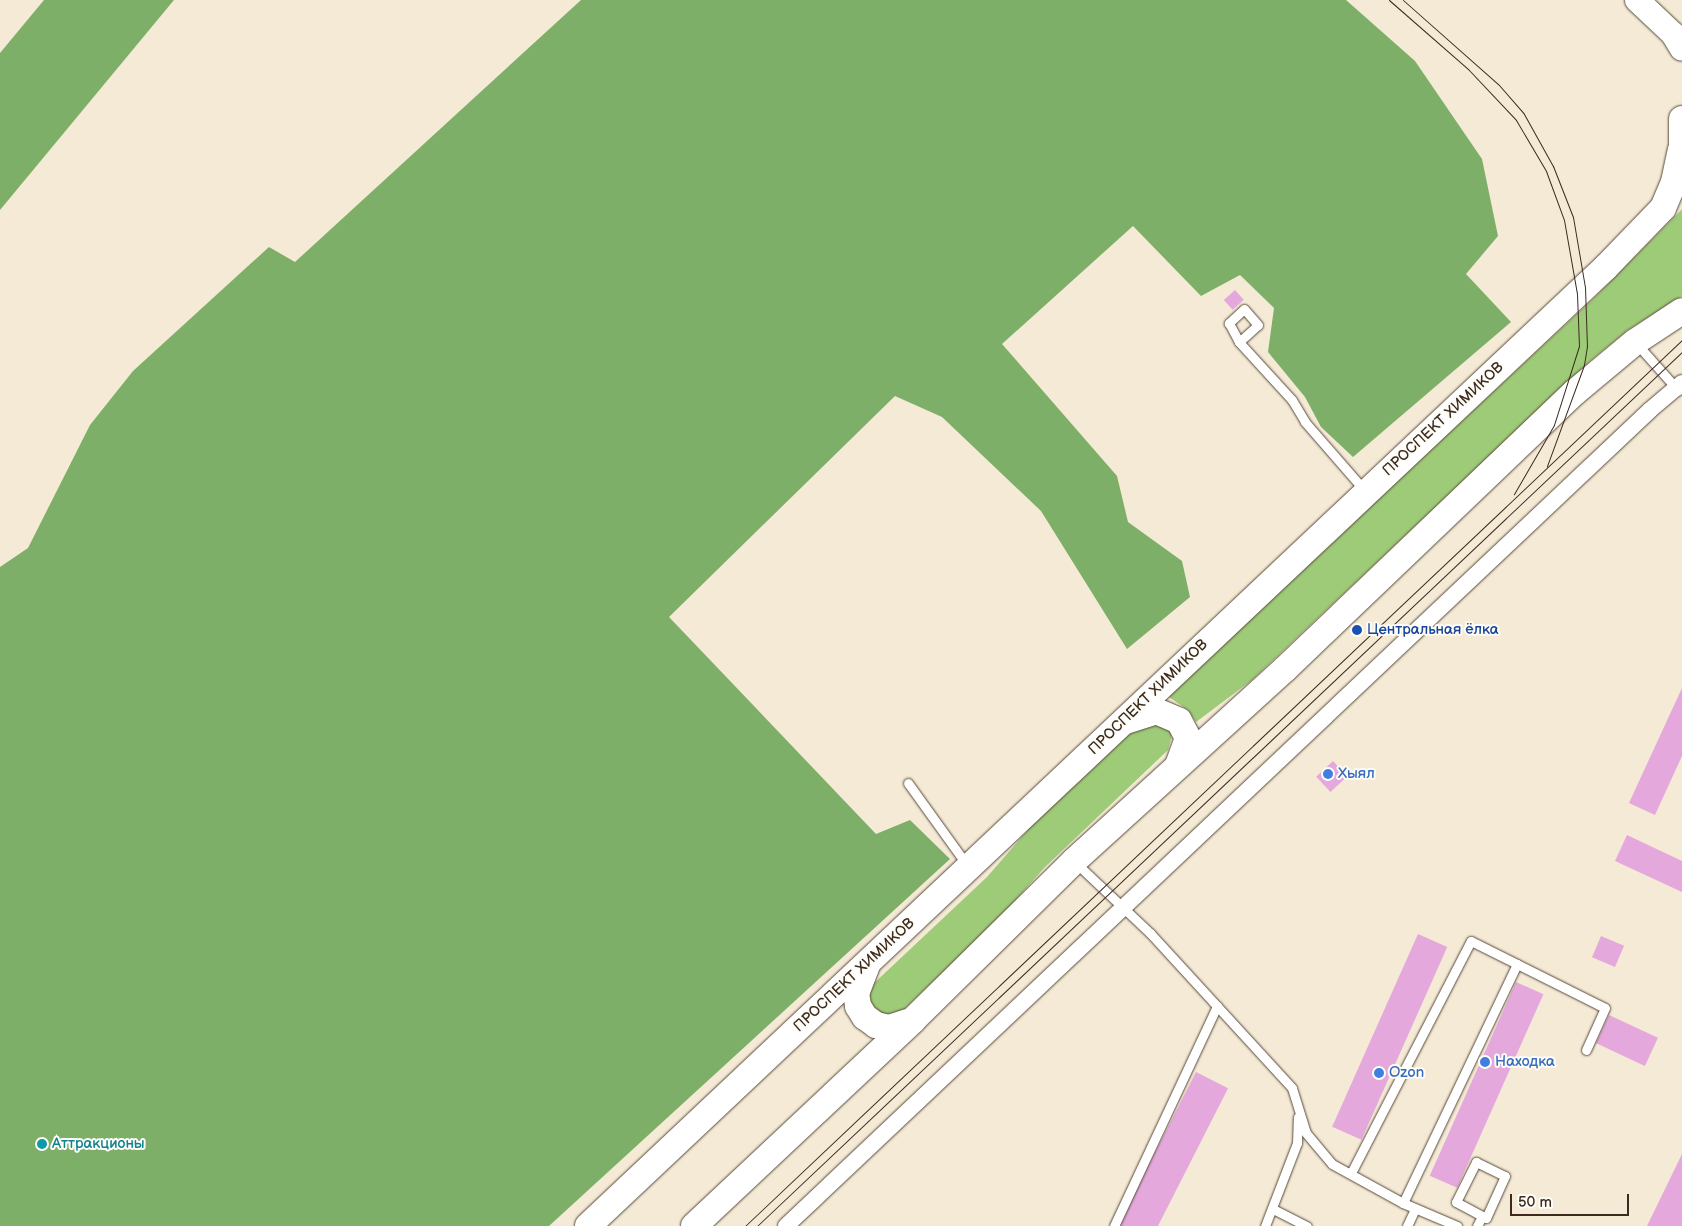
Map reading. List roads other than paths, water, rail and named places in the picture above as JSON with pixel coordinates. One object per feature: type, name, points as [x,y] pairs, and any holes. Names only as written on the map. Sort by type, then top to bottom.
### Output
[{"type":"main road","points":[[1637,0],[1673,34],[1682,49]]},
{"type":"main road","name":"ПРОСПЕКТ ХИМИКОВ","points":[[588,1226],[1644,229],[1663,208],[1674,182],[1681,152],[1682,119]]},
{"type":"main road","points":[[694,1226],[913,1020],[1074,861],[1285,669],[1575,392],[1635,342],[1682,311]]},
{"type":"main road","points":[[1119,724],[1150,711],[1174,717],[1183,726],[1188,738],[1178,766]]},
{"type":"main road","points":[[868,962],[856,993],[858,1006],[865,1017],[876,1025],[889,1028],[913,1020]]},
{"type":"street","points":[[786,1226],[1123,907],[1680,388]]},
{"type":"lane","points":[[1239,342],[1292,400],[1305,422],[1365,491]]},
{"type":"lane","points":[[1635,342],[1680,388]]},
{"type":"lane","points":[[908,783],[969,867]]},
{"type":"lane","points":[[1074,861],[1123,907],[1292,1088],[1306,1133],[1332,1164],[1402,1203],[1457,1226]]},
{"type":"lane","points":[[1351,1173],[1470,941],[1605,1008],[1586,1050]]},
{"type":"lane","points":[[1402,1203],[1517,964]]},
{"type":"lane","points":[[1114,1226],[1217,1006]]},
{"type":"lane","points":[[1265,1226],[1297,1143],[1298,1108]]},
{"type":"lane","points":[[1476,1162],[1505,1176],[1486,1218],[1482,1216],[1456,1202],[1476,1162]]},
{"type":"lane","points":[[1273,1209],[1308,1226]]},
{"type":"lane","points":[[1407,1226],[1415,1209]]},
{"type":"lane","points":[[1478,1226],[1482,1216]]},
{"type":"tram line","points":[[1389,0],[1468,69],[1516,120],[1546,171],[1564,220],[1577,294],[1579,346],[1554,425],[1514,494]]},
{"type":"tram line","points":[[1403,0],[1499,85],[1524,114],[1553,166],[1573,217],[1585,287],[1587,346],[1584,365],[1547,466]]},
{"type":"tram line","points":[[745,1226],[1682,340]]},
{"type":"tram line","points":[[757,1226],[1682,352]]},
{"type":"place","name":"Центральная ёлка","points":[[1357,630]]},
{"type":"place","name":"Хыял","points":[[1328,774]]},
{"type":"place","name":"Находка","points":[[1485,1062]]},
{"type":"place","name":"Ozon","points":[[1379,1073]]},
{"type":"place","name":"Аттракционы","points":[[42,1144]]}]
